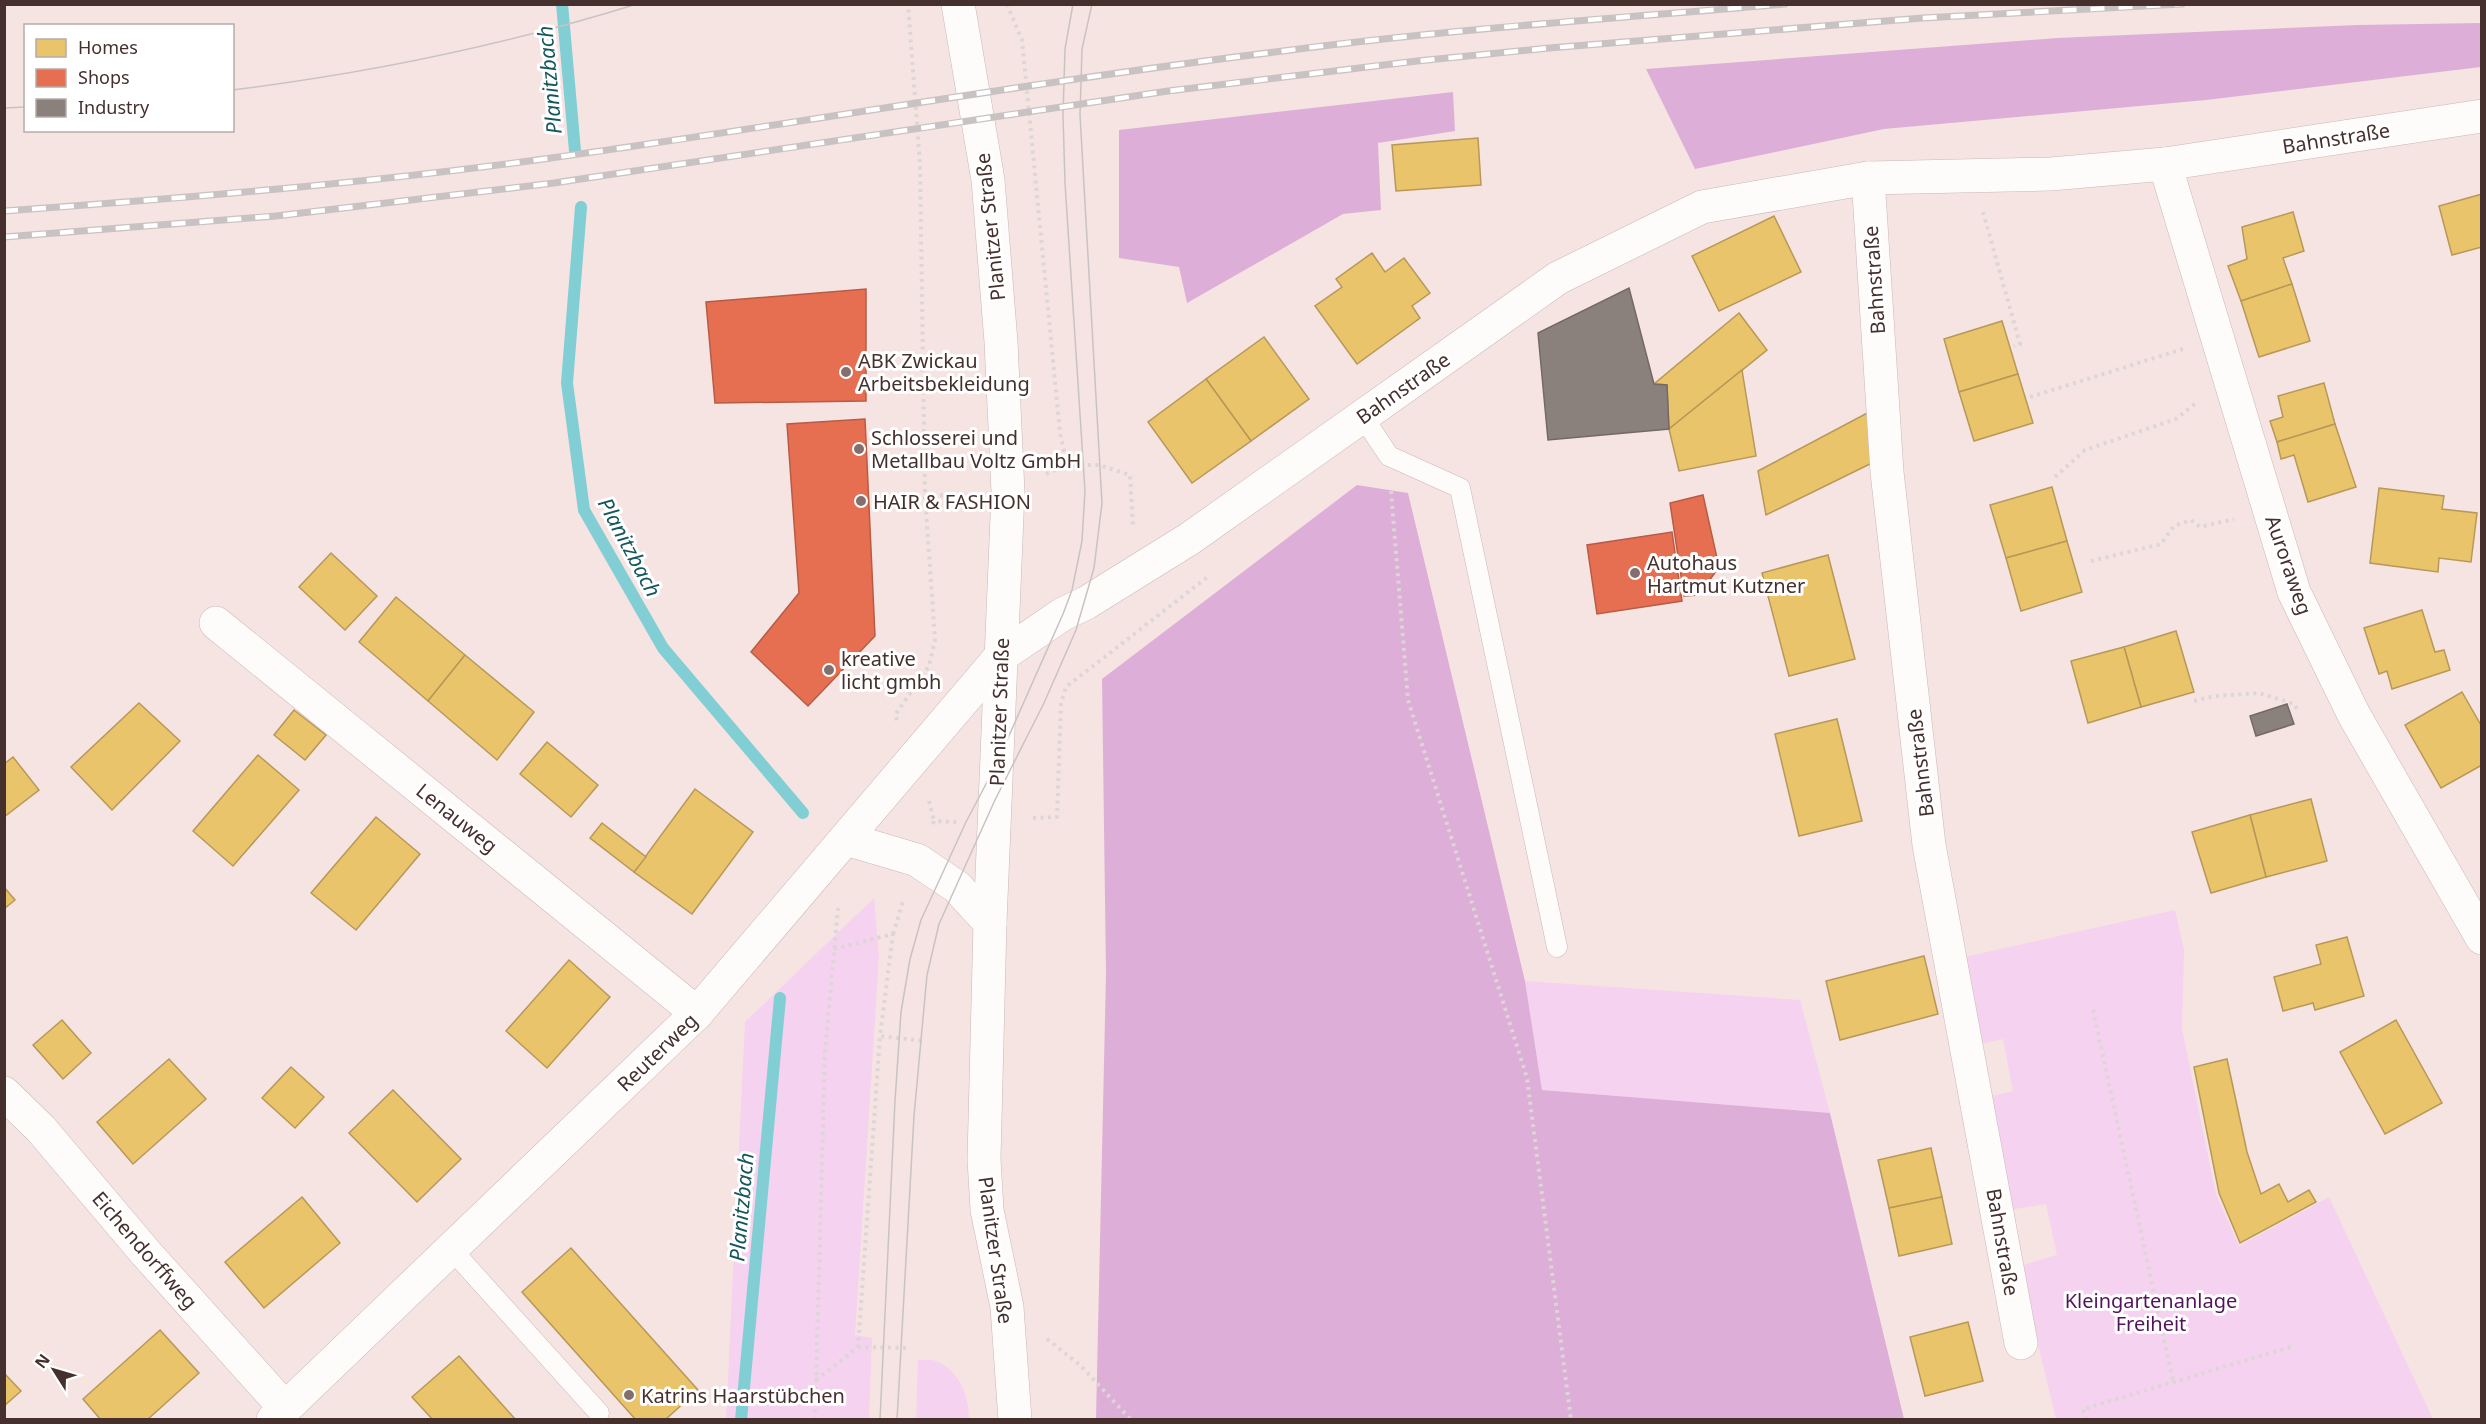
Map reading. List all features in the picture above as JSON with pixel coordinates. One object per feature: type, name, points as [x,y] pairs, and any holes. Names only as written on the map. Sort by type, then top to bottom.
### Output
[{"type":"street","name":"Planitzer Straße","points":[[958,4],[988,180],[1001,342],[1009,513],[990,923],[984,1159],[987,1210],[1006,1307],[1015,1419]]},
{"type":"street","name":"Bahnstraße","points":[[1001,656],[1063,614],[1189,539],[1558,278],[1702,207],[1868,178],[2051,174],[2165,164],[2481,116]]},
{"type":"street","name":"Auroraweg","points":[[2165,164],[2294,592],[2347,700],[2481,938]]},
{"type":"street","name":"Bahnstraße","points":[[1868,178],[1887,472],[1929,845],[2021,1343]]},
{"type":"street","name":"Lenauweg","points":[[216,623],[697,1013]]},
{"type":"street","name":"Reuterweg","points":[[279,1414],[697,1013],[1001,656]]},
{"type":"street","points":[[846,839],[917,860],[957,887],[990,923]]},
{"type":"street","name":"Eichendorffweg","points":[[4,1093],[41,1129],[279,1414]]},
{"type":"lane","points":[[1363,417],[1389,456],[1460,488],[1557,947]]},
{"type":"lane","points":[[452,1250],[599,1413]]},
{"type":"path","points":[[858,1347],[880,1036],[893,934],[917,860],[934,821],[918,754],[895,715],[928,666],[935,640],[926,496],[920,165],[908,4]]},
{"type":"path","points":[[1007,4],[1022,40],[1060,433],[1067,465],[1099,465],[1130,475],[1143,627]]},
{"type":"path","points":[[1979,176],[1983,211],[2020,344],[2014,346]]},
{"type":"path","points":[[2030,397],[2218,338]]},
{"type":"path","points":[[2055,477],[2085,450],[2176,419],[2197,402],[2233,388]]},
{"type":"path","points":[[1389,456],[1408,700],[1527,1078],[1571,1419]]},
{"type":"path","points":[[2091,561],[2161,544],[2174,526],[2192,520],[2200,527],[2269,509]]},
{"type":"path","points":[[934,821],[1057,817],[1061,703],[1066,687],[1215,570]]},
{"type":"path","points":[[2194,701],[2215,696],[2259,693],[2294,704],[2298,711]]},
{"type":"path","points":[[814,1419],[825,1051],[838,904]]},
{"type":"path","points":[[834,949],[893,934]]},
{"type":"path","points":[[2093,1010],[2173,1381]]},
{"type":"path","points":[[880,1036],[925,1041]]},
{"type":"path","points":[[1006,1307],[1081,1366],[1131,1419]]},
{"type":"path","points":[[2086,1419],[2083,1409],[2294,1346]]},
{"type":"path","points":[[816,1380],[858,1347],[908,1348]]},
{"type":"green space","points":[[874,898],[879,956],[855,1335],[872,1338],[869,1419],[726,1419],[745,1022]]},
{"type":"green space","name":"Kleingartenanlage Freiheit","points":[[2175,910],[2184,950],[2182,1029],[2216,1194],[2239,1246],[2329,1197],[2433,1419],[2056,1419],[2019,1266],[2057,1255],[2046,1204],[2008,1210],[1984,1098],[2013,1091],[2003,1039],[1972,1046],[1956,959]]},
{"type":"green space","points":[[1525,981],[1800,1000],[1830,1113],[1542,1090]]},
{"type":"green space","points":[[918,1360],[936,1361],[951,1371],[965,1393],[969,1419],[916,1419]]},
{"type":"shaded area","points":[[2481,23],[2481,67],[2206,100],[1884,129],[1695,169],[1646,69],[2057,38],[2357,25]]},
{"type":"shaded area","points":[[1453,92],[1455,131],[1378,143],[1381,210],[1343,214],[1187,303],[1179,267],[1119,258],[1119,130]]},
{"type":"shaded area","points":[[1357,485],[1408,493],[1525,981],[1542,1090],[1830,1113],[1904,1419],[1096,1419],[1106,973],[1102,679]]},
{"type":"building: Homes","points":[[1478,138],[1481,185],[1396,191],[1392,145]]},
{"type":"building: Homes","points":[[2482,194],[2482,247],[2452,255],[2439,206]]},
{"type":"building: Homes","points":[[2293,212],[2304,251],[2283,258],[2292,284],[2241,301],[2228,266],[2247,259],[2242,227]]},
{"type":"building: Homes","points":[[1774,216],[1801,272],[1719,311],[1692,256]]},
{"type":"building: Homes","points":[[1372,253],[1385,272],[1404,258],[1430,293],[1412,306],[1420,318],[1357,364],[1315,306],[1342,287],[1336,279]]},
{"type":"building: Homes","points":[[2292,284],[2310,341],[2259,357],[2241,301]]},
{"type":"building: Homes","points":[[1739,313],[1767,350],[1669,429],[1667,385],[1654,384]]},
{"type":"building: Homes","points":[[2002,321],[2018,374],[1959,392],[1944,339]]},
{"type":"building: Homes","points":[[1264,337],[1309,399],[1251,441],[1206,379]]},
{"type":"building: Homes","points":[[1742,370],[1756,456],[1679,471],[1669,429]]},
{"type":"building: Homes","points":[[2018,374],[2033,423],[1974,441],[1959,392]]},
{"type":"building: Homes","points":[[1206,379],[1251,441],[1192,483],[1148,422]]},
{"type":"building: Homes","points":[[2324,383],[2335,424],[2277,442],[2270,421],[2283,417],[2278,396]]},
{"type":"building: Homes","points":[[1871,411],[1874,462],[1766,515],[1758,471]]},
{"type":"building: Homes","points":[[2335,424],[2356,487],[2308,502],[2294,455],[2281,459],[2277,442]]},
{"type":"building: Homes","points":[[2052,487],[2067,541],[2006,558],[1990,505]]},
{"type":"building: Homes","points":[[2379,488],[2444,496],[2442,509],[2477,513],[2471,562],[2439,558],[2438,572],[2370,563]]},
{"type":"building: Homes","points":[[2067,541],[2082,592],[2021,611],[2006,558]]},
{"type":"building: Homes","points":[[331,553],[377,596],[345,630],[299,587]]},
{"type":"building: Homes","points":[[1828,555],[1855,659],[1789,676],[1762,573]]},
{"type":"building: Homes","points":[[396,597],[465,655],[428,701],[359,642]]},
{"type":"building: Homes","points":[[2422,610],[2435,652],[2444,650],[2450,670],[2392,689],[2387,671],[2379,674],[2364,628]]},
{"type":"building: Homes","points":[[2176,631],[2194,692],[2141,707],[2124,647]]},
{"type":"building: Homes","points":[[2124,647],[2141,707],[2088,723],[2071,661]]},
{"type":"building: Homes","points":[[465,655],[534,712],[497,760],[428,701]]},
{"type":"building: Homes","points":[[2462,692],[2482,727],[2482,765],[2441,788],[2405,725]]},
{"type":"building: Homes","points":[[139,703],[180,741],[112,810],[71,767]]},
{"type":"building: Homes","points":[[294,710],[326,735],[305,760],[274,735]]},
{"type":"building: Homes","points":[[1837,719],[1862,821],[1799,836],[1775,734]]},
{"type":"building: Homes","points":[[547,742],[598,785],[571,817],[520,774]]},
{"type":"building: Homes","points":[[258,755],[299,790],[233,866],[193,831]]},
{"type":"building: Homes","points":[[13,757],[39,790],[4,817],[4,764]]},
{"type":"building: Homes","points":[[695,789],[753,832],[692,914],[634,872]]},
{"type":"building: Homes","points":[[2311,799],[2327,861],[2266,877],[2250,815]]},
{"type":"building: Homes","points":[[2250,815],[2266,877],[2211,893],[2192,832]]},
{"type":"building: Homes","points":[[376,817],[420,854],[356,930],[311,893]]},
{"type":"building: Homes","points":[[602,823],[646,857],[634,872],[590,838]]},
{"type":"building: Homes","points":[[4,887],[15,900],[4,909]]},
{"type":"building: Homes","points":[[2347,937],[2364,996],[2315,1010],[2313,1003],[2283,1011],[2274,977],[2321,964],[2316,945]]},
{"type":"building: Homes","points":[[1924,956],[1938,1014],[1840,1040],[1826,981]]},
{"type":"building: Homes","points":[[569,960],[610,997],[547,1068],[506,1031]]},
{"type":"building: Homes","points":[[62,1020],[91,1053],[63,1079],[33,1045]]},
{"type":"building: Homes","points":[[2396,1020],[2442,1103],[2385,1134],[2340,1052]]},
{"type":"building: Homes","points":[[169,1059],[206,1099],[133,1164],[97,1122]]},
{"type":"building: Homes","points":[[2227,1059],[2247,1152],[2261,1194],[2279,1184],[2288,1202],[2309,1190],[2316,1202],[2240,1243],[2219,1193],[2194,1067]]},
{"type":"building: Homes","points":[[291,1067],[324,1097],[295,1128],[262,1098]]},
{"type":"building: Homes","points":[[393,1090],[461,1159],[417,1202],[349,1133]]},
{"type":"building: Homes","points":[[1931,1148],[1942,1197],[1889,1208],[1878,1160]]},
{"type":"building: Homes","points":[[302,1197],[340,1243],[264,1308],[225,1262]]},
{"type":"building: Homes","points":[[1942,1197],[1952,1244],[1899,1256],[1889,1208]]},
{"type":"building: Homes","points":[[571,1248],[698,1390],[665,1420],[636,1420],[522,1292]]},
{"type":"building: Homes","points":[[1968,1322],[1983,1381],[1925,1396],[1910,1337]]},
{"type":"building: Homes","points":[[160,1330],[199,1373],[147,1420],[101,1420],[83,1399]]},
{"type":"building: Homes","points":[[459,1356],[516,1420],[433,1420],[412,1397]]},
{"type":"building: Homes","points":[[4,1373],[21,1391],[4,1406]]},
{"type":"building: Shops","points":[[866,289],[866,401],[715,403],[706,302]]},
{"type":"building: Shops","points":[[865,419],[875,636],[808,706],[751,652],[799,593],[787,424]]},
{"type":"building: Shops","points":[[1703,495],[1719,567],[1699,595],[1684,596],[1670,503]]},
{"type":"building: Shops","name":"Autohaus Hartmut Kutzner","points":[[1672,532],[1682,601],[1597,614],[1587,545]]},
{"type":"building: Industry","points":[[1629,288],[1654,384],[1667,385],[1669,429],[1548,440],[1538,333]]},
{"type":"building: Industry","points":[[2287,704],[2294,724],[2256,736],[2250,716]]},
{"type":"waterway","name":"Planitzbach","points":[[562,4],[575,151]]},
{"type":"waterway","name":"Planitzbach","points":[[581,207],[567,383],[584,510],[663,648],[803,813]]},
{"type":"waterway","name":"Planitzbach","points":[[741,1420],[780,998]]},
{"type":"tram line","points":[[234,90],[335,75],[437,56],[487,45],[637,4]]},
{"type":"tram line","points":[[880,1420],[895,1101],[901,1012],[910,959],[921,920],[966,822],[996,765],[1063,614],[1072,590],[1082,541],[1085,491],[1065,183],[1063,115],[1065,49],[1073,4]]},
{"type":"tram line","points":[[897,1420],[914,1116],[927,975],[939,924],[995,800],[1044,703],[1076,630],[1094,568],[1102,503],[1080,115],[1082,49],[1092,4]]},
{"type":"tram line","points":[[4,108],[24,107]]},
{"type":"railway","points":[[4,211],[278,189],[483,167],[1100,76],[1345,43],[1534,24],[1785,4]]},
{"type":"railway","points":[[4,237],[276,216],[554,183],[1168,91],[1417,61],[1923,18],[2182,4]]},
{"type":"place","name":"ABK Zwickau Arbeitsbekleidung","points":[[846,372]]},
{"type":"place","name":"Schlosserei und Metallbau Voltz GmbH","points":[[859,449]]},
{"type":"place","name":"HAIR & FASHION","points":[[861,501]]},
{"type":"place","name":"Autohaus Hartmut Kutzner","points":[[1635,573]]},
{"type":"place","name":"kreative licht gmbh","points":[[829,670]]},
{"type":"place","name":"Katrins Haarstübchen","points":[[629,1395]]}]
